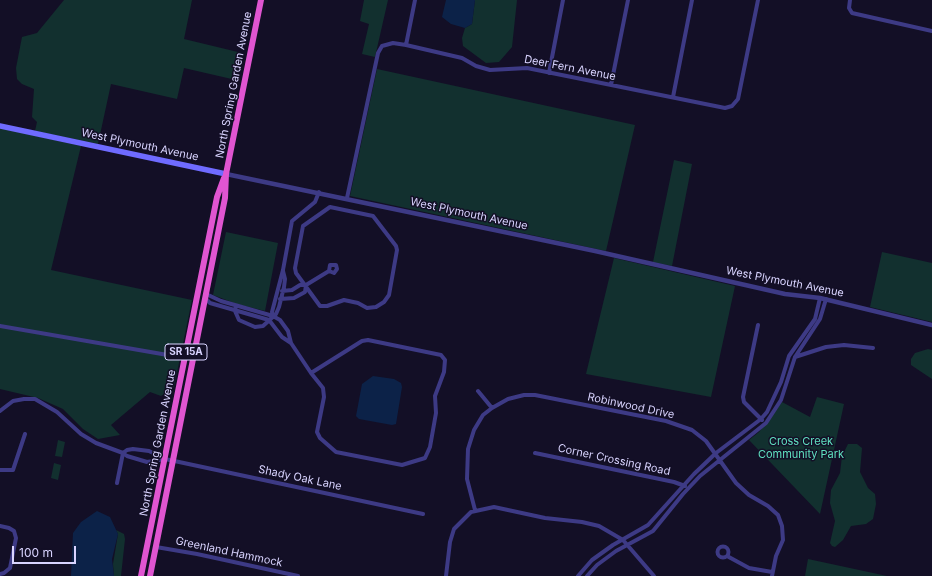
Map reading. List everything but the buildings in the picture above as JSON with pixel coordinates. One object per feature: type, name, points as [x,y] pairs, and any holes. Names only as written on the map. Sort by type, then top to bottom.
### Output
[{"type":"highway","name":"North Spring Garden Avenue","points":[[150,576],[225,198],[226,174],[261,0]]},
{"type":"highway","name":"North Spring Garden Avenue","points":[[141,576],[217,197],[226,174]]},
{"type":"highway","points":[[200,284],[202,294],[206,296]]},
{"type":"highway","points":[[197,296],[203,312]]},
{"type":"main road","name":"West Plymouth Avenue","points":[[0,126],[226,174]]},
{"type":"street","points":[[406,45],[415,0]]},
{"type":"street","points":[[549,73],[563,0]]},
{"type":"street","points":[[611,85],[628,0]]},
{"type":"street","points":[[673,98],[692,0]]},
{"type":"street","name":"Deer Fern Avenue","points":[[347,198],[378,53],[382,46],[388,44],[406,45],[462,58],[476,66],[490,70],[516,67],[725,108],[736,103],[758,0]]},
{"type":"street","points":[[850,0],[849,8],[852,13],[932,31]]},
{"type":"street","name":"West Plymouth Avenue","points":[[226,174],[320,192],[595,251],[785,294],[826,299],[932,325]]},
{"type":"street","points":[[273,316],[272,312],[283,270],[292,221],[316,202],[320,192]]},
{"type":"street","points":[[276,298],[291,298],[305,292],[306,285],[296,273],[295,268],[303,226],[325,209],[330,207],[372,216],[396,246],[389,295],[384,302],[376,307],[367,308],[358,303],[344,300],[327,306],[320,306],[306,285]]},
{"type":"street","points":[[236,309],[239,320],[255,327],[263,326],[276,314],[285,279],[283,270]]},
{"type":"street","points":[[278,290],[290,290],[306,285],[329,271]]},
{"type":"street","points":[[290,290],[291,298]]},
{"type":"street","points":[[206,296],[210,303],[273,316],[283,324],[288,331],[292,343],[311,373],[323,388],[324,396],[317,432],[320,438],[336,452],[402,465],[425,458],[430,447],[436,413],[435,396],[445,367],[445,360],[441,355],[365,340],[311,373]]},
{"type":"street","points":[[578,576],[592,560],[613,545],[648,525],[684,485],[716,453],[761,419],[767,412],[781,382],[789,356],[815,319],[820,298]]},
{"type":"street","points":[[587,576],[597,565],[616,551],[653,531],[688,488],[720,458],[766,423],[781,400],[795,357],[820,320],[826,299]]},
{"type":"street","points":[[236,309],[269,320],[282,337],[292,343]]},
{"type":"street","points":[[276,329],[283,324]]},
{"type":"street","points":[[758,325],[743,397],[744,402],[766,423]]},
{"type":"street","points":[[0,326],[185,358]]},
{"type":"street","points":[[789,356],[795,357],[826,347],[844,345],[873,348]]},
{"type":"street","points":[[478,391],[492,408]]},
{"type":"street","name":"Robinwood Drive","points":[[475,510],[467,478],[468,449],[474,430],[483,415],[508,399],[524,395],[535,395],[658,420],[692,430],[706,441],[720,458],[736,483],[748,495],[774,511],[780,520],[783,540],[776,556],[772,574]]},
{"type":"street","points":[[0,411],[13,401],[24,399],[41,401],[57,412],[81,434],[96,442],[139,460],[156,462],[165,459]]},
{"type":"street","points":[[0,470],[13,470],[25,434]]},
{"type":"street","points":[[117,483],[123,453],[127,450],[140,450],[157,454],[165,459]]},
{"type":"street","points":[[139,460],[140,450]]},
{"type":"street","name":"Corner Crossing Road","points":[[535,453],[684,485],[688,488]]},
{"type":"street","name":"Shady Oak Lane","points":[[165,459],[424,514]]},
{"type":"street","points":[[446,576],[454,529],[475,510],[494,507],[506,508],[545,518],[590,523],[599,526],[623,540],[654,576]]},
{"type":"street","points":[[0,526],[14,531],[16,538],[10,568],[4,573],[0,574]]},
{"type":"street","name":"Greenland Hammock","points":[[156,547],[197,554],[298,576]]},
{"type":"street","points":[[727,556],[749,568],[772,574]]},
{"type":"green space","points":[[64,0],[192,0],[184,39],[242,53],[236,80],[184,68],[177,99],[111,84],[98,144],[35,131],[37,122],[32,117],[34,89],[22,84],[17,79],[16,68],[22,37],[37,33]]},
{"type":"green space","points":[[364,0],[388,0],[375,57],[362,54],[369,24],[360,21]]},
{"type":"green space","points":[[475,0],[517,0],[512,47],[499,62],[486,63],[463,46],[462,38],[465,28],[472,24]]},
{"type":"green space","points":[[377,69],[635,125],[606,251],[350,196]]},
{"type":"green space","points":[[0,128],[81,146],[51,270],[192,300],[174,387],[161,396],[150,392],[111,425],[120,435],[98,439],[83,429],[63,409],[38,398],[0,389]]},
{"type":"green space","points":[[674,160],[692,164],[672,266],[653,262]]},
{"type":"green space","points":[[226,232],[278,243],[265,311],[237,304],[213,295]]},
{"type":"green space","points":[[882,252],[932,263],[932,322],[870,307]]},
{"type":"green space","points":[[614,258],[735,286],[711,397],[586,374]]},
{"type":"green space","points":[[928,349],[932,350],[932,379],[911,365],[911,359],[915,353]]},
{"type":"green space","name":"Cross Creek Community Park","points":[[817,397],[844,404],[820,514],[749,440],[759,432],[782,402],[810,417]]},
{"type":"green space","points":[[58,440],[65,442],[62,457],[55,456]]},
{"type":"green space","points":[[848,444],[857,444],[862,448],[860,472],[868,488],[875,494],[876,504],[873,519],[866,524],[851,526],[843,540],[835,547],[830,543],[835,521],[830,503],[831,490],[840,473],[842,456]]},
{"type":"green space","points":[[54,463],[61,465],[58,480],[51,478]]},
{"type":"green space","points":[[116,530],[124,534],[125,539],[121,576],[114,576],[113,564],[118,534]]},
{"type":"green space","points":[[808,559],[887,576],[805,576]]},
{"type":"water","points":[[446,0],[475,0],[472,24],[465,28],[451,24],[442,17]]},
{"type":"water","points":[[373,376],[394,379],[401,383],[402,387],[396,424],[392,425],[359,419],[356,416],[362,384]]},
{"type":"water","points":[[97,511],[110,517],[118,534],[112,559],[114,576],[71,576],[73,533],[81,522]]}]
